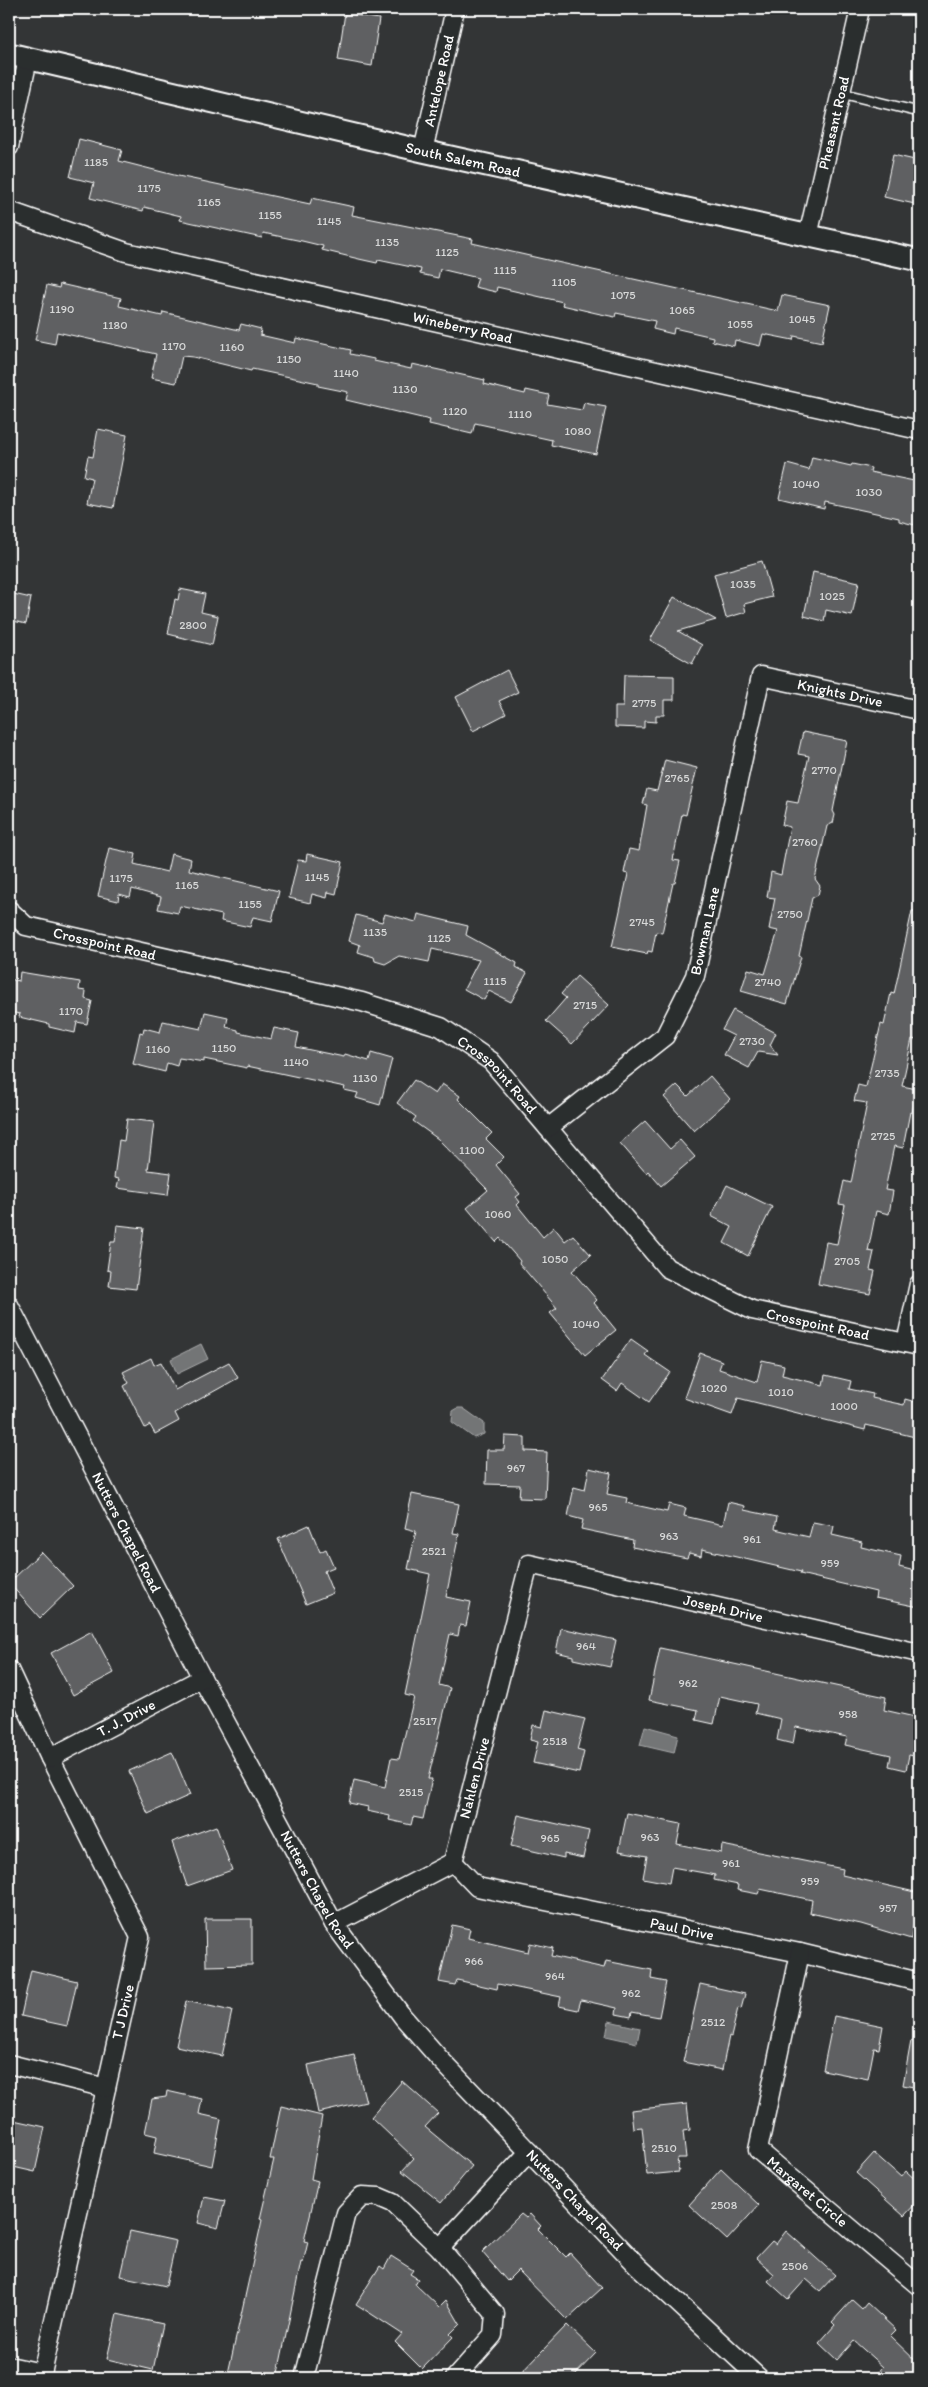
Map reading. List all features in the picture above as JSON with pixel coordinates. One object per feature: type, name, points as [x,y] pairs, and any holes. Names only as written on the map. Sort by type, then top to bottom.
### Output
[{"type":"street","name":"Antelope Road","points":[[423,151],[455,9]]},
{"type":"street","name":"Pheasant Road","points":[[808,236],[860,9]]},
{"type":"street","name":"South Salem Road","points":[[18,57],[423,151],[919,260]]},
{"type":"street","points":[[9,147],[18,57]]},
{"type":"street","name":"Wineberry Road","points":[[9,211],[126,252],[919,430]]},
{"type":"street","name":"Knights Drive","points":[[761,676],[919,710]]},
{"type":"street","name":"Bowman Lane","points":[[548,1128],[665,1036],[695,976],[761,676]]},
{"type":"street","name":"Crosspoint Road","points":[[9,910],[26,926],[362,1002],[441,1027],[491,1061],[667,1268],[752,1310],[913,1345]]},
{"type":"street","points":[[913,1345],[919,1284]]},
{"type":"street","name":"Nutters Chapel Road","points":[[9,1305],[202,1678],[334,1924],[403,2017],[439,2058],[653,2280],[759,2378]]},
{"type":"street","name":"Joseph Drive","points":[[528,1564],[919,1653]]},
{"type":"street","name":"Nahlen Drive","points":[[454,1862],[528,1564]]},
{"type":"street","name":"T J Drive","points":[[9,1670],[50,1758],[140,1936],[41,2376]]},
{"type":"street","name":"T. J. Drive","points":[[50,1758],[202,1678]]},
{"type":"street","points":[[334,1924],[454,1862]]},
{"type":"street","name":"Paul Drive","points":[[454,1862],[477,1887],[800,1953],[919,1982]]},
{"type":"street","name":"Margaret Circle","points":[[800,1953],[758,2150],[919,2286]]},
{"type":"street","points":[[9,2064],[106,2088]]},
{"type":"street","points":[[440,2248],[529,2152]]},
{"type":"street","points":[[304,2378],[346,2213],[362,2196],[379,2197],[393,2202],[440,2248],[495,2314],[494,2335],[454,2378]]},
{"type":"street","points":[[9,2366],[41,2376]]},
{"type":"lane","points":[[841,93],[919,112]]},
{"type":"shaded area","points":[[201,1344],[208,1359],[177,1374],[171,1359]]},
{"type":"shaded area","points":[[463,1408],[484,1423],[484,1434],[474,1438],[452,1422],[453,1411]]},
{"type":"shaded area","points":[[645,1726],[678,1735],[674,1753],[640,1745]]},
{"type":"shaded area","points":[[609,2021],[640,2028],[637,2043],[606,2036]]},
{"type":"building","points":[[345,13],[379,19],[372,66],[338,60]]},
{"type":"building","points":[[79,139],[122,150],[119,161],[178,176],[310,204],[312,198],[354,207],[352,215],[473,239],[472,243],[778,311],[782,295],[830,305],[822,342],[794,336],[793,340],[763,334],[760,346],[735,340],[734,346],[712,341],[713,337],[674,328],[673,334],[653,329],[655,321],[616,313],[615,317],[596,313],[562,305],[563,302],[497,287],[496,292],[475,287],[478,278],[440,269],[438,278],[420,274],[421,269],[378,260],[377,263],[359,259],[322,250],[323,246],[302,241],[263,233],[262,238],[180,220],[181,216],[144,207],[143,211],[90,198],[94,183],[70,177]]},
{"type":"building","points":[[893,155],[919,161],[919,205],[884,197]]},
{"type":"building","points":[[60,284],[121,298],[119,306],[162,316],[163,312],[239,330],[241,324],[261,329],[260,335],[295,343],[296,338],[351,350],[350,354],[374,359],[374,361],[411,369],[412,364],[485,380],[484,384],[525,394],[526,390],[549,395],[547,404],[582,410],[584,403],[606,407],[596,454],[551,445],[552,440],[475,423],[472,434],[429,424],[430,420],[346,400],[348,392],[318,386],[318,383],[252,369],[251,371],[193,357],[182,356],[176,383],[151,378],[156,354],[57,332],[55,344],[35,340],[47,285],[59,288]]},
{"type":"building","points":[[98,429],[127,435],[113,508],[87,503],[92,478],[84,476],[88,456],[93,457]]},
{"type":"building","points":[[812,457],[851,466],[852,464],[871,468],[870,472],[919,482],[919,526],[899,521],[899,518],[825,502],[824,509],[779,498],[787,464],[809,470]]},
{"type":"building","points":[[762,561],[772,597],[744,604],[746,612],[726,618],[714,574]]},
{"type":"building","points":[[813,572],[859,582],[852,616],[826,610],[824,621],[804,616]]},
{"type":"building","points":[[180,589],[205,594],[201,612],[218,616],[212,645],[168,634],[175,599],[178,600]]},
{"type":"building","points":[[9,593],[31,598],[26,624],[9,620]]},
{"type":"building","points":[[674,597],[716,620],[678,631],[702,645],[692,664],[650,640]]},
{"type":"building","points":[[507,670],[518,692],[499,701],[506,714],[473,731],[456,697]]},
{"type":"building","points":[[624,675],[674,676],[674,700],[664,700],[664,715],[656,715],[656,722],[644,721],[644,728],[615,727],[615,707],[623,707]]},
{"type":"building","points":[[803,732],[847,741],[833,811],[835,815],[833,823],[827,826],[815,879],[820,886],[818,895],[812,898],[799,956],[801,957],[787,1004],[741,991],[748,969],[765,974],[778,931],[769,929],[775,898],[767,897],[771,872],[781,875],[790,827],[782,825],[787,801],[798,803],[809,756],[798,754]]},
{"type":"building","points":[[665,760],[697,768],[686,815],[682,814],[673,860],[680,861],[662,933],[656,932],[652,952],[648,951],[647,954],[612,947],[628,874],[624,873],[629,849],[639,851],[647,805],[643,804],[647,789],[657,791]]},
{"type":"building","points":[[109,848],[136,854],[134,864],[167,872],[171,854],[191,859],[189,870],[279,891],[272,921],[253,917],[250,927],[221,921],[222,915],[180,906],[178,913],[158,909],[161,897],[132,889],[130,897],[119,894],[118,901],[98,896]]},
{"type":"building","points":[[307,854],[343,862],[336,894],[328,892],[327,898],[312,894],[310,903],[289,898],[298,860],[306,861]]},
{"type":"building","points":[[912,911],[919,911],[919,1021],[916,1040],[912,1039],[902,1086],[917,1089],[912,1113],[910,1112],[903,1148],[894,1146],[885,1190],[893,1191],[889,1214],[876,1211],[868,1251],[874,1252],[870,1270],[875,1271],[870,1294],[818,1284],[826,1242],[837,1244],[845,1205],[839,1204],[844,1181],[851,1183],[867,1103],[854,1101],[858,1085],[866,1087],[881,1024],[884,1025],[891,993],[894,994]]},
{"type":"building","points":[[385,914],[416,922],[418,914],[468,926],[466,935],[517,963],[516,967],[527,973],[511,1002],[489,991],[484,1000],[464,989],[479,960],[432,949],[429,962],[399,956],[385,964],[375,961],[374,957],[358,952],[360,945],[349,941],[356,915],[382,922]]},
{"type":"building","points":[[20,972],[80,982],[79,990],[86,991],[85,999],[92,1001],[87,1024],[77,1022],[75,1033],[49,1027],[49,1024],[19,1017],[20,1014],[9,1012],[9,979],[19,981]]},
{"type":"building","points":[[577,976],[609,1005],[572,1044],[546,1021],[566,998],[561,994]]},
{"type":"building","points":[[733,1010],[776,1033],[770,1045],[778,1055],[758,1052],[749,1068],[724,1055],[734,1036],[722,1030]]},
{"type":"building","points":[[205,1012],[228,1017],[226,1027],[238,1030],[238,1032],[271,1039],[274,1028],[299,1033],[296,1047],[344,1057],[345,1054],[369,1061],[371,1053],[392,1059],[380,1105],[356,1098],[358,1093],[344,1090],[345,1087],[247,1066],[247,1068],[204,1059],[204,1062],[179,1058],[177,1066],[167,1063],[165,1072],[133,1064],[140,1032],[143,1033],[144,1028],[160,1032],[163,1021],[201,1029]]},
{"type":"building","points":[[710,1076],[730,1099],[694,1131],[664,1097],[677,1085],[688,1096]]},
{"type":"building","points":[[414,1080],[435,1094],[442,1084],[460,1096],[458,1099],[492,1133],[486,1139],[504,1157],[496,1165],[520,1194],[516,1197],[520,1202],[517,1205],[543,1237],[554,1227],[565,1241],[573,1235],[591,1255],[572,1271],[597,1300],[594,1303],[616,1330],[585,1355],[550,1313],[557,1308],[519,1263],[520,1261],[500,1238],[496,1242],[467,1208],[488,1190],[438,1139],[413,1121],[416,1117],[397,1103]]},
{"type":"building","points":[[127,1119],[154,1122],[148,1170],[171,1173],[168,1195],[117,1188],[119,1179],[114,1178],[119,1140],[124,1141]]},
{"type":"building","points":[[645,1121],[670,1149],[680,1140],[695,1157],[661,1186],[648,1171],[646,1173],[620,1143]]},
{"type":"building","points":[[727,1185],[772,1207],[748,1256],[724,1243],[732,1227],[711,1216]]},
{"type":"building","points":[[117,1225],[144,1228],[136,1289],[109,1286],[111,1271],[107,1270],[111,1242],[115,1242]]},
{"type":"building","points":[[631,1339],[648,1351],[645,1355],[670,1372],[649,1402],[622,1383],[617,1391],[602,1380]]},
{"type":"building","points":[[700,1353],[722,1361],[719,1369],[757,1382],[762,1360],[784,1365],[782,1375],[823,1385],[825,1375],[851,1381],[849,1389],[873,1394],[872,1398],[904,1405],[905,1399],[919,1403],[919,1438],[866,1425],[865,1430],[738,1398],[732,1415],[684,1398]]},
{"type":"building","points":[[151,1358],[154,1365],[161,1362],[175,1390],[229,1362],[238,1378],[175,1413],[179,1421],[155,1434],[150,1425],[145,1428],[124,1386],[129,1383],[123,1372]]},
{"type":"building","points":[[505,1436],[525,1437],[525,1451],[547,1452],[545,1499],[519,1498],[520,1485],[486,1484],[487,1450],[504,1450]]},
{"type":"building","points":[[589,1468],[611,1473],[607,1494],[627,1498],[626,1503],[667,1512],[669,1504],[686,1508],[684,1516],[723,1525],[728,1502],[745,1506],[744,1510],[777,1517],[775,1529],[809,1537],[813,1522],[834,1526],[832,1535],[862,1542],[861,1547],[901,1556],[899,1567],[919,1572],[919,1607],[875,1598],[876,1592],[702,1549],[701,1556],[689,1553],[687,1558],[632,1547],[633,1540],[581,1529],[583,1520],[568,1516],[574,1487],[585,1490]]},
{"type":"building","points":[[412,1494],[459,1504],[453,1533],[459,1534],[446,1597],[471,1602],[466,1626],[460,1625],[458,1636],[450,1634],[439,1685],[450,1688],[428,1779],[432,1779],[423,1819],[413,1817],[411,1825],[389,1820],[390,1816],[367,1811],[368,1807],[349,1803],[354,1780],[385,1787],[391,1758],[399,1759],[414,1697],[405,1695],[430,1574],[408,1569],[416,1531],[405,1528]]},
{"type":"building","points":[[309,1525],[320,1552],[326,1549],[334,1567],[324,1571],[333,1593],[306,1604],[278,1539]]},
{"type":"building","points":[[41,1552],[73,1586],[40,1618],[9,1583]]},
{"type":"building","points":[[561,1628],[616,1640],[610,1667],[573,1659],[573,1656],[556,1652]]},
{"type":"building","points":[[92,1631],[114,1673],[73,1695],[51,1653]]},
{"type":"building","points":[[660,1648],[886,1697],[884,1710],[919,1718],[919,1757],[909,1755],[906,1770],[889,1766],[891,1755],[845,1745],[847,1737],[796,1727],[793,1744],[777,1740],[781,1719],[755,1713],[757,1704],[720,1696],[714,1724],[696,1720],[698,1710],[649,1700]]},
{"type":"building","points":[[546,1710],[585,1719],[577,1750],[584,1752],[579,1773],[533,1763],[538,1742],[530,1740],[533,1725],[542,1727]]},
{"type":"building","points":[[172,1752],[190,1795],[148,1814],[129,1771]]},
{"type":"building","points":[[627,1813],[681,1824],[677,1844],[721,1853],[722,1845],[784,1857],[843,1869],[842,1875],[919,1893],[911,1939],[861,1924],[810,1913],[812,1900],[760,1889],[758,1894],[737,1890],[738,1885],[714,1880],[715,1875],[672,1867],[669,1883],[643,1878],[647,1856],[619,1851]]},
{"type":"building","points":[[518,1815],[589,1831],[583,1858],[564,1854],[564,1858],[511,1846]]},
{"type":"building","points":[[216,1826],[232,1870],[187,1886],[172,1842]]},
{"type":"building","points":[[205,1919],[252,1919],[252,1965],[206,1966]]},
{"type":"building","points":[[452,1925],[470,1929],[468,1938],[528,1952],[530,1943],[553,1948],[551,1956],[604,1968],[606,1961],[652,1970],[651,1979],[666,1982],[659,2017],[632,2012],[631,2017],[616,2014],[617,2008],[581,2000],[578,2010],[559,2006],[561,1997],[498,1984],[497,1989],[457,1980],[455,1985],[439,1982]]},
{"type":"building","points":[[31,1970],[77,1981],[67,2026],[21,2016]]},
{"type":"building","points":[[700,1984],[745,1994],[741,2009],[738,2008],[731,2037],[729,2036],[722,2070],[683,2062]]},
{"type":"building","points":[[186,2001],[232,2011],[222,2056],[176,2046]]},
{"type":"building","points":[[834,2016],[883,2026],[879,2049],[874,2048],[868,2079],[823,2070]]},
{"type":"building","points":[[911,2041],[919,2042],[919,2088],[903,2085]]},
{"type":"building","points":[[354,2055],[366,2102],[318,2113],[308,2065]]},
{"type":"building","points":[[402,2081],[438,2113],[425,2127],[472,2166],[441,2203],[402,2171],[414,2158],[371,2117]]},
{"type":"building","points":[[167,2091],[202,2099],[199,2114],[221,2119],[212,2166],[154,2153],[157,2136],[145,2133],[152,2099],[166,2097]]},
{"type":"building","points":[[687,2104],[690,2130],[683,2131],[686,2158],[677,2158],[679,2172],[647,2175],[642,2127],[633,2128],[631,2110]]},
{"type":"building","points":[[281,2106],[322,2116],[311,2179],[318,2181],[304,2241],[308,2242],[303,2263],[301,2262],[277,2378],[227,2378],[262,2220],[260,2219],[274,2159],[270,2159]]},
{"type":"building","points":[[9,2119],[45,2127],[35,2172],[9,2166]]},
{"type":"building","points":[[874,2153],[901,2177],[906,2171],[919,2183],[919,2200],[904,2216],[856,2173]]},
{"type":"building","points":[[721,2169],[759,2205],[727,2240],[689,2205]]},
{"type":"building","points":[[204,2197],[225,2201],[218,2228],[198,2223]]},
{"type":"building","points":[[521,2214],[526,2218],[530,2214],[541,2226],[538,2229],[566,2257],[570,2253],[602,2288],[567,2320],[518,2270],[507,2281],[482,2252]]},
{"type":"building","points":[[130,2231],[176,2241],[166,2286],[120,2276]]},
{"type":"building","points":[[786,2231],[835,2275],[820,2291],[806,2279],[788,2299],[768,2281],[774,2274],[756,2258],[772,2241],[776,2244]]},
{"type":"building","points":[[391,2256],[413,2270],[410,2274],[418,2279],[415,2284],[439,2307],[446,2300],[460,2324],[450,2334],[453,2337],[422,2369],[395,2342],[402,2334],[356,2304],[380,2266],[384,2269]]},
{"type":"building","points":[[852,2300],[862,2309],[867,2303],[896,2330],[890,2336],[919,2364],[919,2378],[873,2378],[883,2367],[854,2341],[837,2360],[819,2343],[835,2325],[832,2322]]},
{"type":"building","points":[[117,2314],[163,2324],[153,2370],[107,2359]]},
{"type":"building","points":[[567,2325],[596,2353],[572,2378],[516,2378]]}]
